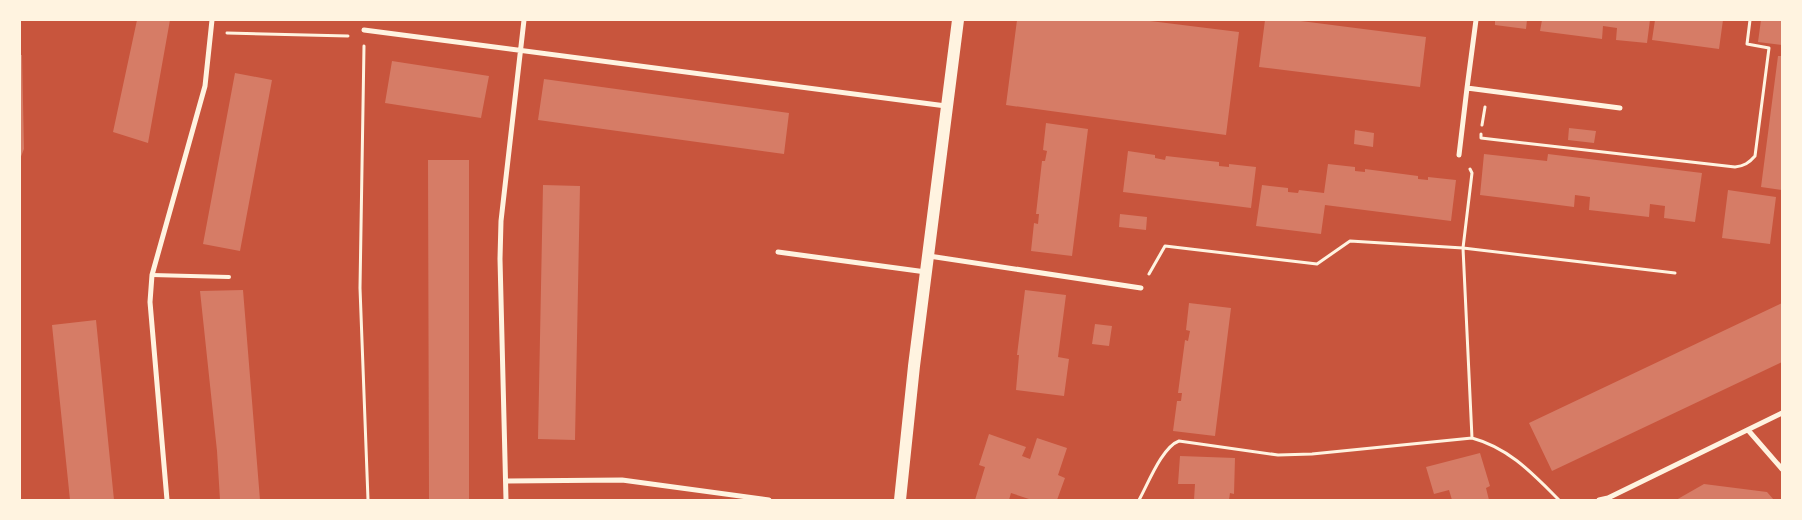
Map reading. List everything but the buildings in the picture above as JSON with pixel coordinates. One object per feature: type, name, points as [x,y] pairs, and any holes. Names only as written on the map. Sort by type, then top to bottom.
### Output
[{"type":"main road","points":[[900,500],[914,366],[958,20]]},
{"type":"street","points":[[167,500],[150,311],[152,275],[201,105],[212,32],[212,20]]},
{"type":"street","points":[[506,500],[500,259],[501,221],[524,20]]},
{"type":"street","points":[[1459,154],[1476,20]]},
{"type":"street","points":[[364,30],[946,106]]},
{"type":"street","points":[[1468,88],[1620,108]]},
{"type":"street","points":[[778,252],[927,272]]},
{"type":"street","points":[[928,256],[1142,288]]},
{"type":"street","points":[[1599,500],[1608,498],[1782,413]]},
{"type":"street","points":[[1748,430],[1782,469]]},
{"type":"street","points":[[506,481],[622,480],[769,500]]},
{"type":"lane","points":[[152,275],[229,277]]},
{"type":"path","points":[[1487,91],[1481,138],[1735,167],[1743,166],[1755,156],[1769,48],[1747,44],[1750,20]]},
{"type":"path","points":[[364,30],[360,288],[368,500]]},
{"type":"path","points":[[212,32],[364,37]]},
{"type":"path","points":[[1459,154],[1472,173],[1462,248],[1472,438]]},
{"type":"path","points":[[1142,288],[1165,246],[1317,264],[1350,241],[1462,248],[1675,273]]},
{"type":"path","points":[[1139,500],[1164,453],[1174,443],[1179,441],[1278,455],[1312,454],[1472,438],[1488,442],[1502,449],[1537,478],[1559,500]]}]
